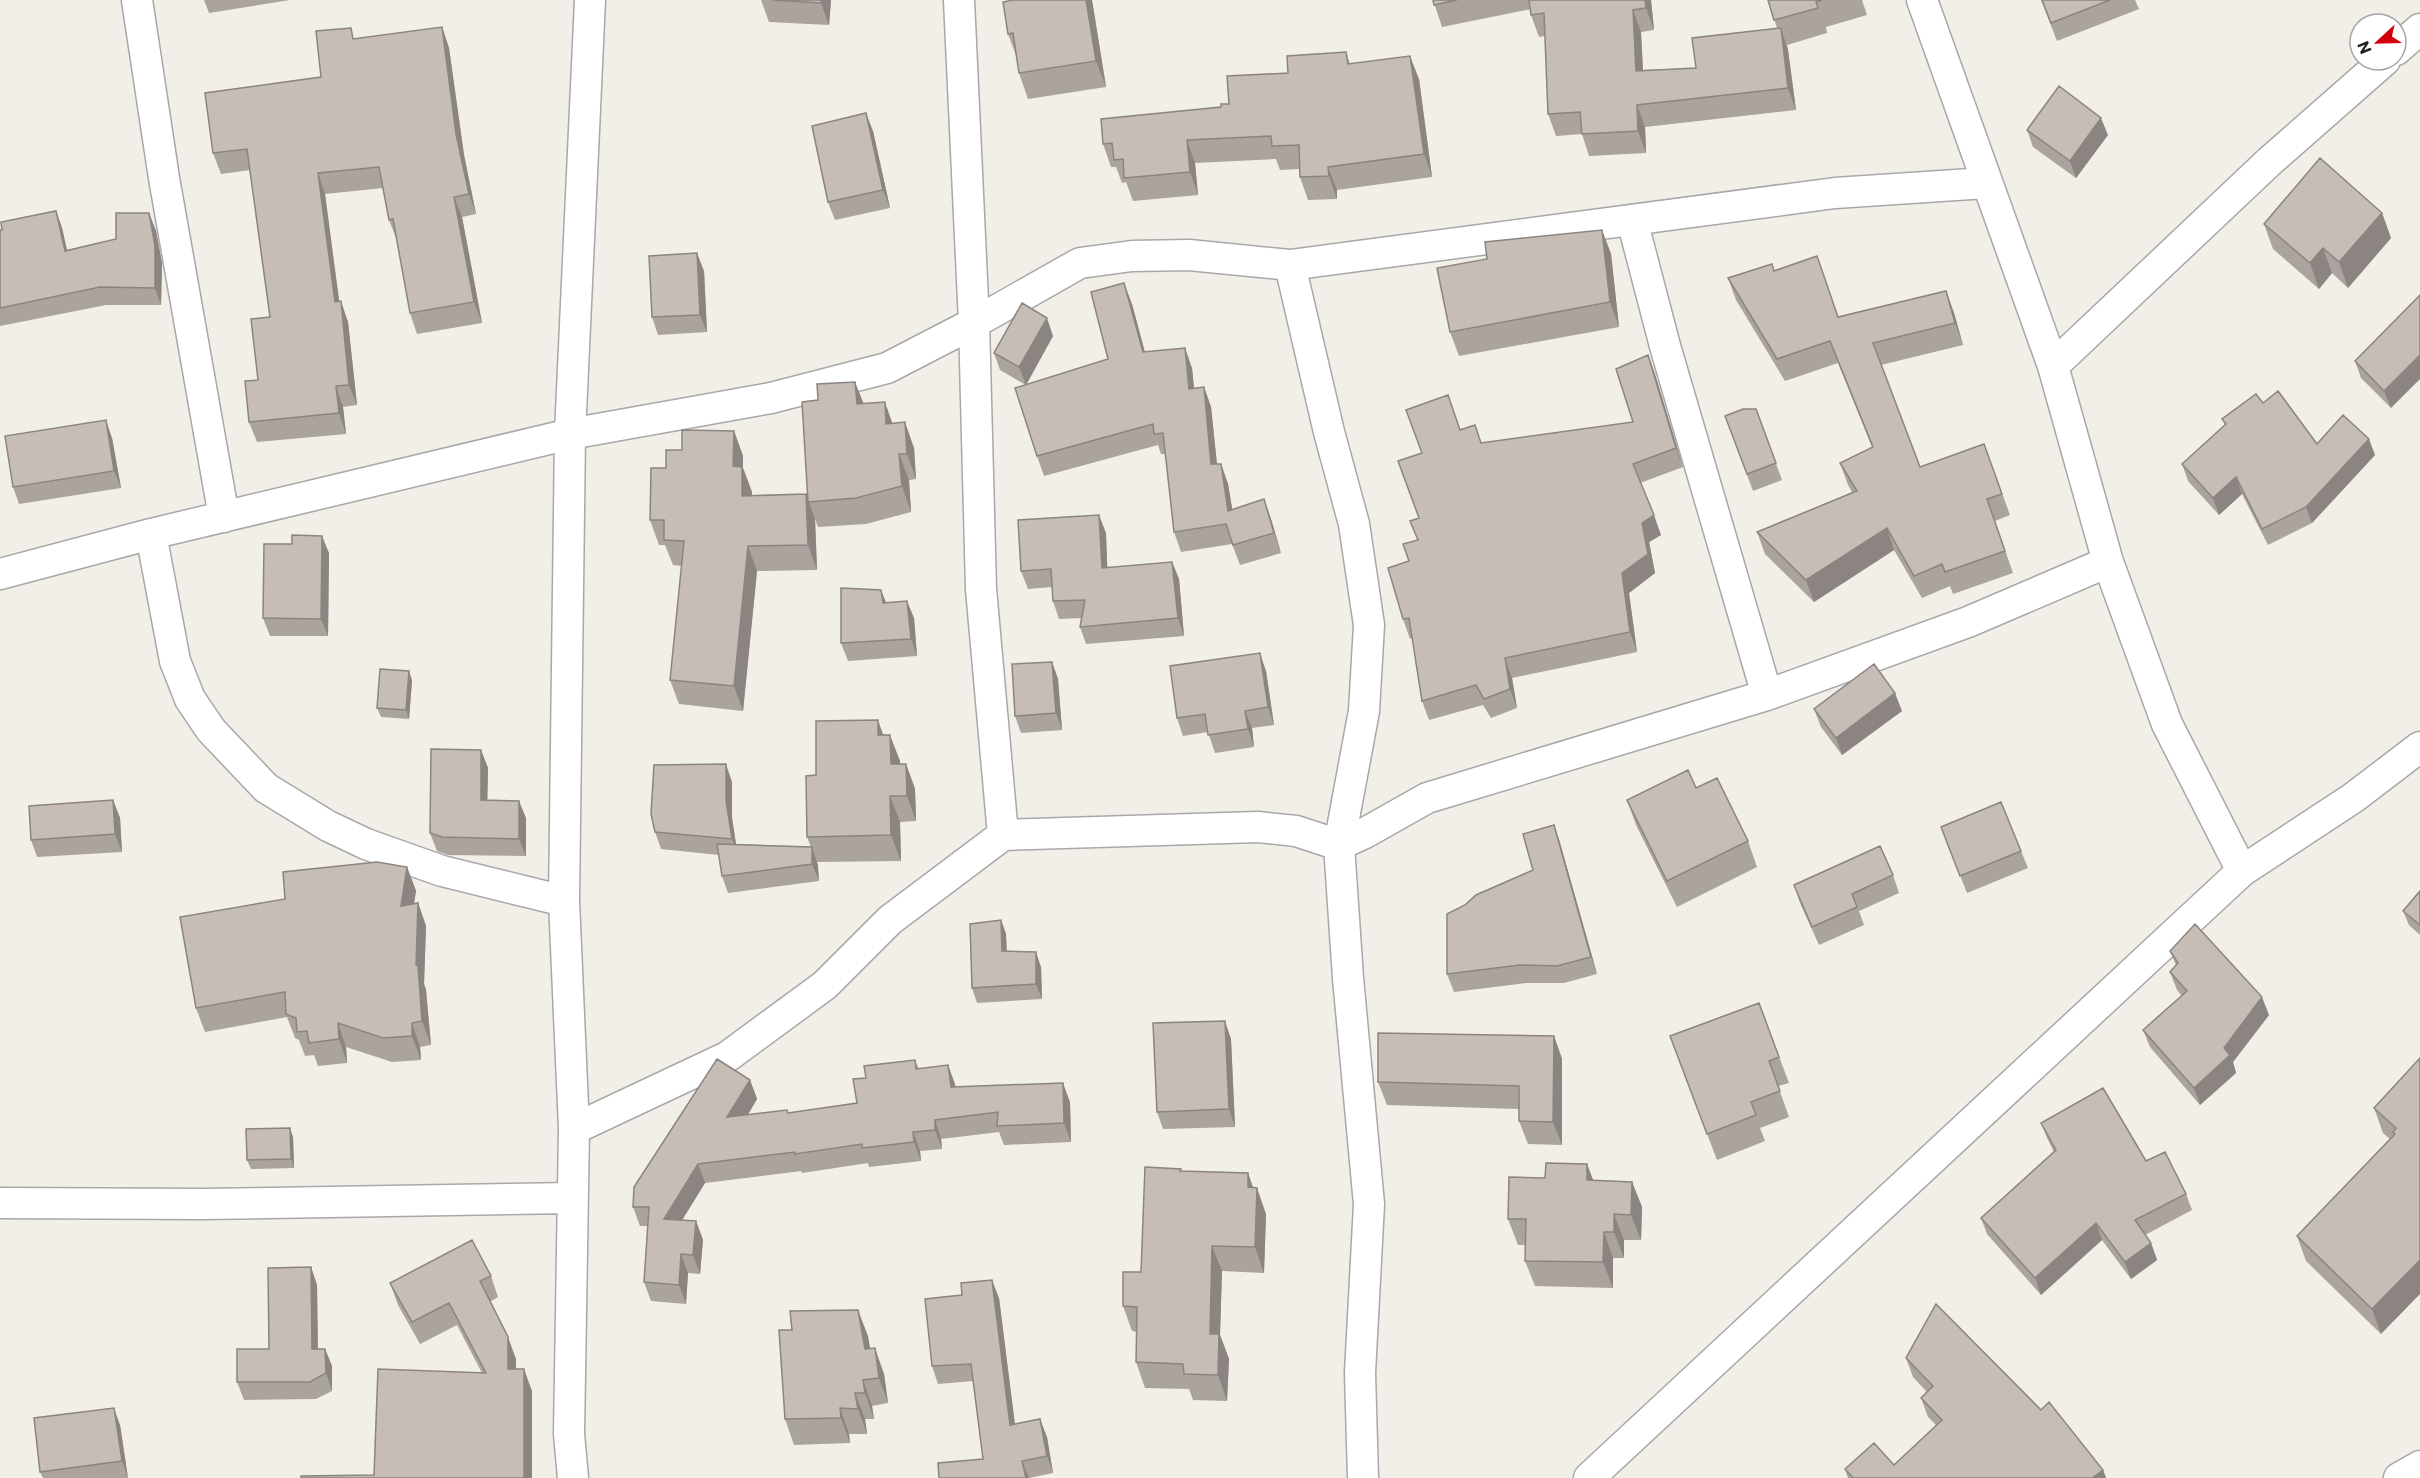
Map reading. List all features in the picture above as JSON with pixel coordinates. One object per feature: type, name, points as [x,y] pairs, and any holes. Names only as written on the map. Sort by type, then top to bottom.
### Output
[{"type":"street","points":[[137,0],[166,190],[224,517]]},
{"type":"street","points":[[573,1478],[569,1434],[574,1129],[564,901],[570,434],[590,0]]},
{"type":"street","points":[[959,0],[974,322],[981,589],[1003,835]]},
{"type":"street","points":[[1922,0],[2053,366],[2108,562],[2167,724],[2242,871]]},
{"type":"street","points":[[2408,40],[2420,29]]},
{"type":"street","points":[[2053,366],[2270,161],[2371,72]]},
{"type":"street","points":[[0,574],[152,534],[570,434],[771,399],[886,368],[1080,263],[1132,256],[1189,255],[1290,265],[1383,255],[1835,193],[1986,183]]},
{"type":"street","points":[[1632,220],[1665,346],[1767,695]]},
{"type":"street","points":[[1290,265],[1329,432],[1354,524],[1369,625],[1364,711],[1339,845],[1348,978],[1369,1204],[1360,1373],[1363,1478]]},
{"type":"street","points":[[152,534],[175,661],[190,699],[211,730],[266,788],[328,826],[366,844],[442,871],[564,901]]},
{"type":"street","points":[[574,1129],[727,1057],[825,985],[890,920],[1003,835],[1258,827],[1296,831],[1339,845],[1365,834],[1427,798],[1767,695],[1968,622],[2108,562]]},
{"type":"street","points":[[1589,1478],[2242,871],[2352,798],[2420,747]]},
{"type":"street","points":[[0,1203],[572,1198]]},
{"type":"street","points":[[2399,1478],[2420,1466]]},
{"type":"building","points":[[773,0],[821,0],[821,3]]},
{"type":"building","points":[[1086,0],[1096,61],[1019,73],[1013,33],[1008,34],[1003,2]]},
{"type":"building","points":[[1433,0],[1457,0],[1434,5]]},
{"type":"building","points":[[1529,0],[1645,0],[1646,8],[1633,10],[1636,71],[1696,68],[1692,38],[1781,28],[1788,88],[1637,105],[1638,131],[1582,134],[1580,112],[1548,114],[1544,13],[1531,15]]},
{"type":"building","points":[[1768,0],[1822,0],[1816,2],[1818,8],[1774,20]]},
{"type":"building","points":[[2042,0],[2110,0],[2051,23]]},
{"type":"building","points":[[442,27],[456,134],[469,194],[454,197],[474,302],[410,313],[393,219],[389,220],[379,167],[318,173],[335,302],[341,301],[349,385],[336,386],[339,413],[249,422],[245,381],[258,380],[251,319],[270,317],[247,149],[213,153],[205,93],[321,77],[316,31],[351,28],[353,39]]},
{"type":"building","points":[[1346,52],[1348,64],[1410,56],[1424,154],[1328,167],[1329,176],[1300,177],[1299,145],[1272,146],[1271,136],[1187,140],[1190,172],[1124,178],[1123,159],[1114,160],[1112,143],[1103,144],[1101,119],[1221,107],[1221,104],[1229,104],[1227,76],[1288,73],[1287,56]]},
{"type":"building","points":[[2059,86],[2101,118],[2070,161],[2027,130]]},
{"type":"building","points":[[866,113],[883,190],[828,202],[812,126]]},
{"type":"building","points":[[2320,158],[2382,213],[2339,262],[2323,248],[2310,263],[2264,224]]},
{"type":"building","points":[[56,211],[65,251],[116,239],[116,213],[149,213],[155,246],[155,288],[100,287],[0,308],[1,222]]},
{"type":"building","points":[[1602,230],[1610,302],[1450,332],[1437,268],[1487,259],[1485,242]]},
{"type":"building","points":[[697,253],[700,315],[652,317],[649,256]]},
{"type":"building","points":[[1817,256],[1838,317],[1946,291],[1955,323],[1873,343],[1920,467],[1984,444],[2002,494],[1987,499],[2005,551],[1945,572],[1942,564],[1914,576],[1887,528],[1806,580],[1757,532],[1857,491],[1840,463],[1873,447],[1830,341],[1777,359],[1728,278],[1772,264],[1774,271]]},
{"type":"building","points":[[1124,283],[1143,352],[1185,348],[1189,389],[1204,387],[1211,464],[1221,464],[1228,511],[1264,499],[1274,533],[1233,545],[1226,524],[1174,532],[1163,433],[1154,434],[1153,424],[1037,456],[1015,388],[1108,359],[1091,292]]},
{"type":"building","points":[[2420,295],[2420,355],[2384,391],[2355,361]]},
{"type":"building","points":[[1022,303],[1047,318],[1019,367],[994,353]]},
{"type":"building","points":[[1648,355],[1676,448],[1633,464],[1654,515],[1642,523],[1648,554],[1622,573],[1630,632],[1505,658],[1510,689],[1484,699],[1476,685],[1422,701],[1409,618],[1403,619],[1388,568],[1409,561],[1403,544],[1418,540],[1410,521],[1419,518],[1398,461],[1422,453],[1406,410],[1448,395],[1460,430],[1475,425],[1481,443],[1633,422],[1616,369]]},
{"type":"building","points":[[855,382],[857,404],[885,402],[886,424],[905,422],[907,454],[899,454],[902,486],[856,498],[808,502],[802,402],[818,400],[817,384]]},
{"type":"building","points":[[2278,391],[2317,444],[2343,415],[2369,439],[2306,507],[2262,529],[2236,477],[2213,498],[2182,464],[2226,424],[2222,419],[2256,394],[2263,403]]},
{"type":"building","points":[[1743,409],[1756,409],[1776,463],[1747,474],[1725,416]]},
{"type":"building","points":[[106,420],[114,471],[13,487],[5,436]]},
{"type":"building","points":[[682,430],[734,431],[733,466],[742,467],[742,496],[806,494],[808,545],[748,546],[734,686],[670,680],[684,541],[664,540],[664,520],[650,520],[651,468],[666,468],[666,450],[682,450]]},
{"type":"building","points":[[1099,515],[1102,568],[1172,562],[1178,618],[1080,627],[1085,600],[1053,601],[1051,569],[1021,571],[1018,520]]},
{"type":"building","points":[[292,535],[322,536],[321,619],[263,618],[264,544],[292,544]]},
{"type":"building","points":[[841,588],[881,590],[883,603],[907,601],[911,639],[841,643]]},
{"type":"building","points":[[1260,653],[1268,707],[1245,711],[1248,729],[1208,735],[1205,714],[1177,718],[1170,666]]},
{"type":"building","points":[[1052,662],[1056,713],[1015,716],[1012,664]]},
{"type":"building","points":[[1874,664],[1895,693],[1836,738],[1814,709]]},
{"type":"building","points":[[380,669],[409,671],[406,710],[377,708]]},
{"type":"building","points":[[878,720],[878,735],[890,735],[891,764],[906,764],[907,796],[890,796],[891,835],[807,837],[806,776],[816,775],[816,721]]},
{"type":"building","points":[[431,749],[481,750],[481,800],[519,801],[519,839],[442,837],[430,833]]},
{"type":"building","points":[[726,764],[726,801],[732,839],[655,832],[651,814],[654,765]]},
{"type":"building","points":[[1688,770],[1696,788],[1717,778],[1748,841],[1667,881],[1627,800]]},
{"type":"building","points":[[113,800],[115,834],[31,840],[29,806]]},
{"type":"building","points":[[2001,802],[2021,851],[1960,876],[1941,827]]},
{"type":"building","points":[[1554,825],[1591,957],[1557,966],[1520,965],[1447,974],[1447,914],[1465,905],[1476,895],[1533,870],[1523,834]]},
{"type":"building","points":[[717,844],[812,847],[812,864],[722,876]]},
{"type":"building","points":[[1880,846],[1893,875],[1852,894],[1857,907],[1812,927],[1794,885]]},
{"type":"building","points":[[377,862],[407,867],[401,906],[418,903],[416,965],[418,966],[422,1021],[412,1023],[412,1036],[383,1038],[338,1023],[339,1039],[309,1043],[307,1031],[297,1032],[296,1018],[286,1014],[285,992],[196,1008],[180,917],[285,899],[283,872]]},
{"type":"building","points":[[2420,891],[2420,925],[2403,911]]},
{"type":"building","points":[[1001,920],[1002,951],[1036,952],[1036,984],[972,988],[970,924]]},
{"type":"building","points":[[2195,924],[2262,997],[2224,1048],[2230,1055],[2194,1088],[2143,1030],[2187,991],[2170,972],[2178,963],[2170,951]]},
{"type":"building","points":[[1759,1003],[1779,1057],[1769,1061],[1780,1091],[1751,1102],[1756,1115],[1707,1134],[1670,1036]]},
{"type":"building","points":[[1225,1021],[1229,1109],[1157,1112],[1153,1023]]},
{"type":"building","points":[[1378,1033],[1554,1036],[1553,1122],[1519,1121],[1519,1086],[1378,1082]]},
{"type":"building","points":[[2420,1058],[2420,1260],[2372,1309],[2297,1236],[2395,1134],[2393,1132],[2396,1128],[2374,1108]]},
{"type":"building","points":[[717,1059],[750,1080],[727,1117],[787,1110],[788,1113],[857,1103],[853,1079],[866,1078],[864,1066],[915,1060],[916,1069],[948,1065],[951,1087],[1063,1083],[1064,1123],[997,1126],[998,1112],[935,1120],[935,1130],[913,1132],[914,1142],[862,1148],[862,1144],[795,1154],[795,1152],[698,1164],[664,1219],[696,1221],[693,1255],[681,1254],[679,1285],[644,1282],[649,1207],[633,1207],[634,1187]]},
{"type":"building","points":[[2103,1088],[2146,1161],[2165,1152],[2186,1194],[2135,1220],[2151,1243],[2125,1262],[2096,1223],[2035,1278],[1981,1218],[2056,1150],[2041,1123]]},
{"type":"building","points":[[290,1128],[291,1159],[247,1160],[246,1129]]},
{"type":"building","points":[[1546,1163],[1587,1164],[1587,1180],[1632,1182],[1631,1215],[1614,1214],[1614,1232],[1604,1232],[1603,1262],[1525,1261],[1526,1219],[1508,1219],[1509,1177],[1545,1178]]},
{"type":"building","points":[[1145,1167],[1181,1169],[1180,1171],[1248,1173],[1248,1187],[1257,1188],[1255,1247],[1212,1246],[1210,1334],[1219,1334],[1218,1375],[1184,1374],[1183,1364],[1136,1362],[1137,1307],[1123,1306],[1123,1272],[1141,1272]]},
{"type":"building","points":[[472,1240],[491,1276],[480,1281],[508,1337],[508,1369],[524,1369],[524,1478],[301,1478],[301,1476],[374,1475],[378,1369],[486,1373],[449,1303],[412,1322],[390,1283]]},
{"type":"building","points":[[311,1267],[312,1349],[325,1349],[326,1373],[310,1382],[237,1382],[237,1349],[269,1349],[268,1268]]},
{"type":"building","points":[[992,1280],[1010,1425],[1040,1419],[1047,1456],[1022,1461],[1026,1478],[939,1478],[938,1463],[983,1459],[971,1364],[932,1366],[925,1299],[962,1295],[961,1283]]},
{"type":"building","points":[[1936,1304],[2041,1410],[2049,1402],[2103,1470],[2092,1478],[1853,1478],[1845,1469],[1874,1443],[1894,1465],[1942,1420],[1921,1398],[1933,1386],[1906,1358]]},
{"type":"building","points":[[858,1310],[865,1349],[875,1348],[879,1378],[863,1380],[865,1393],[855,1393],[858,1409],[840,1408],[841,1418],[785,1419],[779,1330],[792,1330],[790,1311]]},
{"type":"building","points":[[114,1408],[122,1461],[40,1472],[34,1418]]}]
